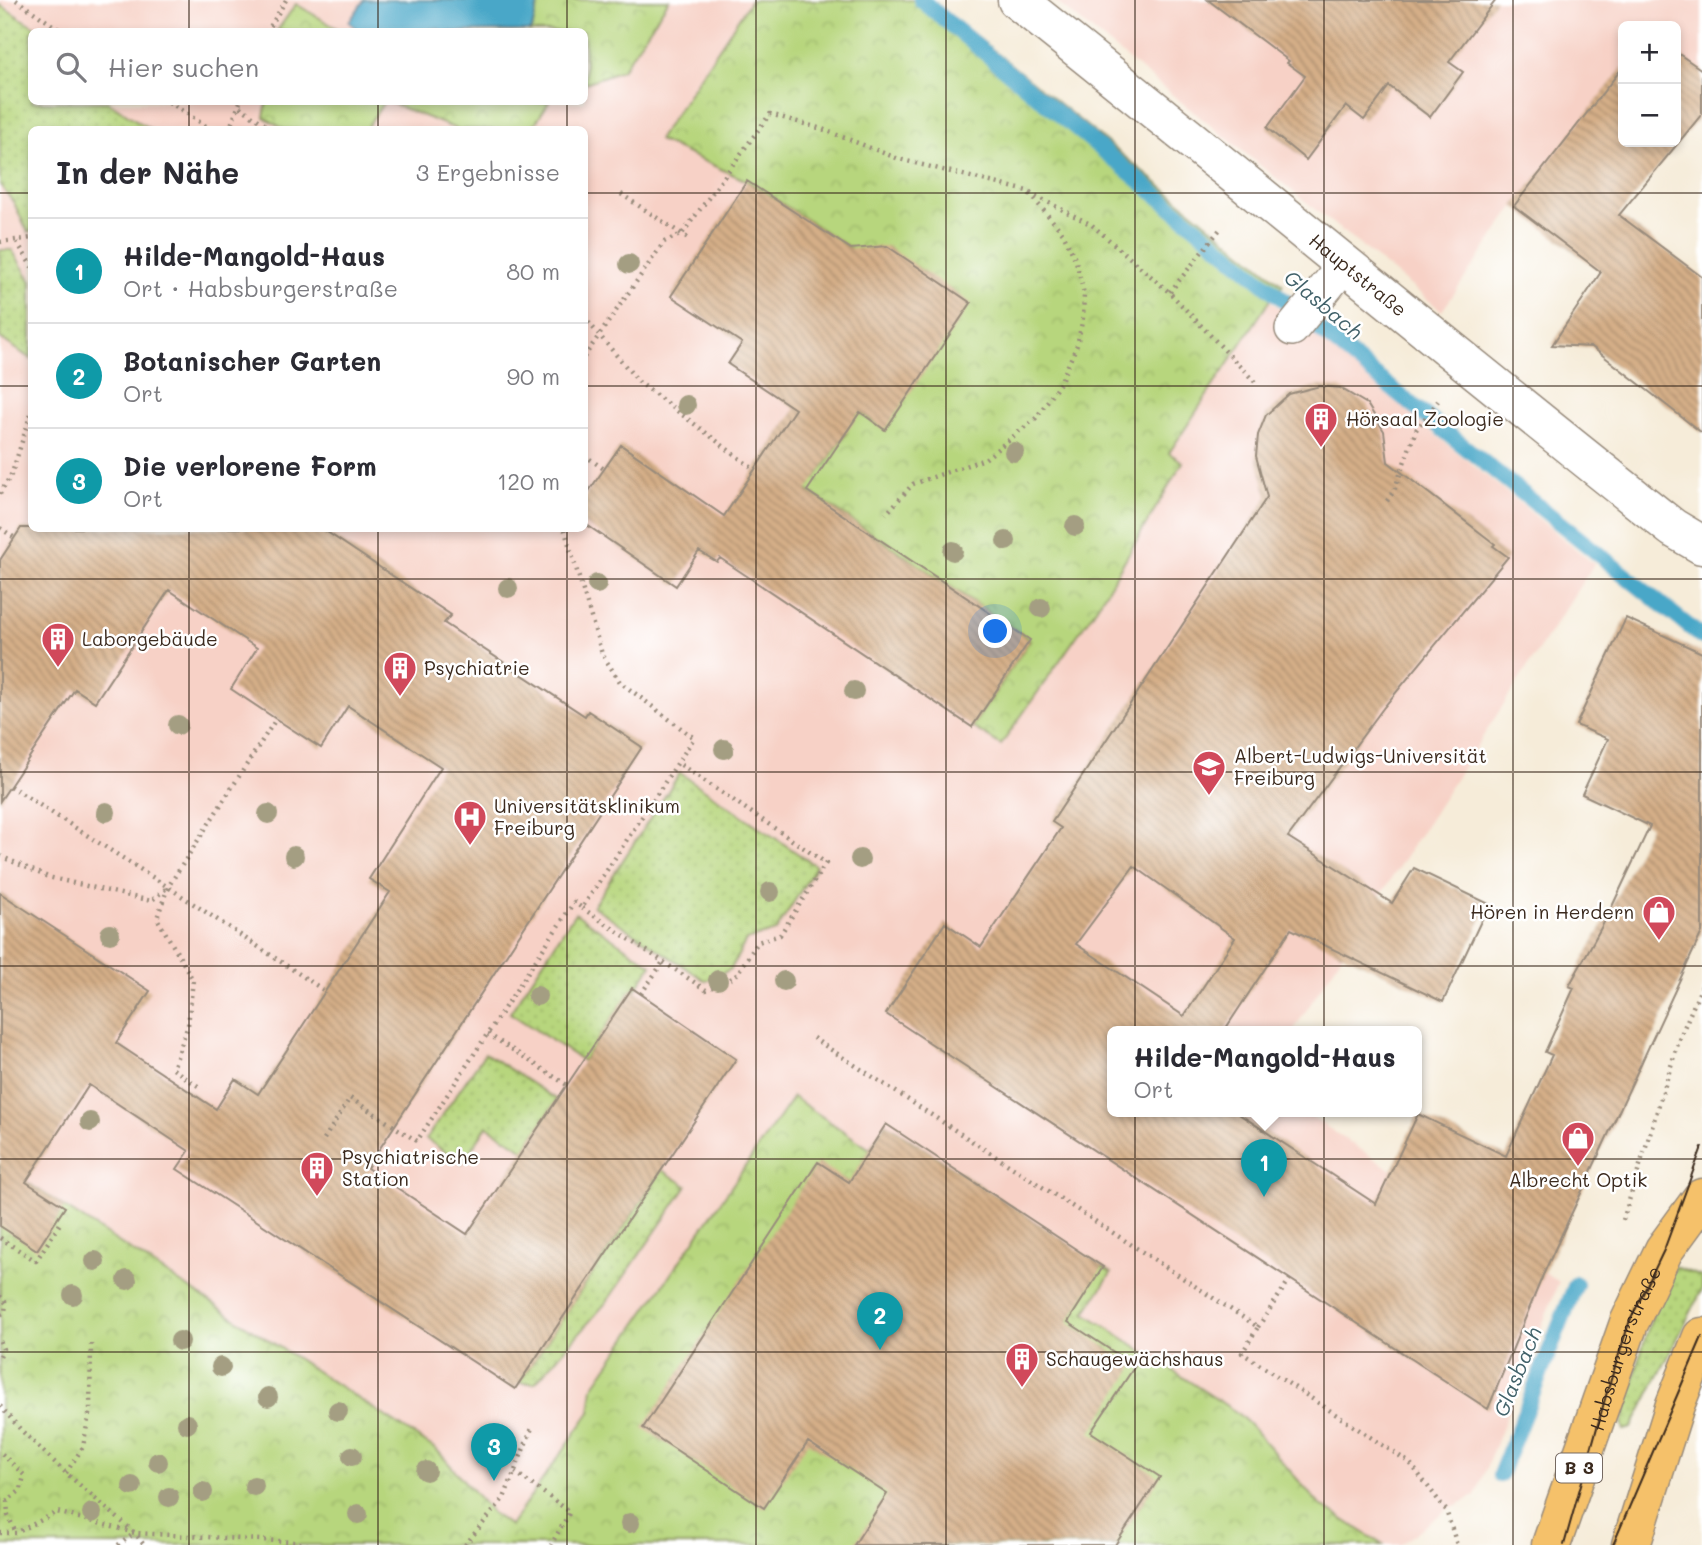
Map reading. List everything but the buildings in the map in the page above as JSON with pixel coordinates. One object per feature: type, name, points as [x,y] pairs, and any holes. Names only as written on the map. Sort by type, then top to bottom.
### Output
[{"type":"main road","name":"Habsburgerstraße","points":[[1551,1545],[1629,1323],[1664,1250],[1702,1198]]},
{"type":"main road","points":[[1631,1545],[1675,1405],[1702,1337]]},
{"type":"street","name":"Hauptstraße","points":[[1017,0],[1673,528],[1702,545]]},
{"type":"lane","points":[[1300,319],[1345,264]]},
{"type":"path","points":[[16,0],[57,28]]},
{"type":"path","points":[[269,28],[286,0]]},
{"type":"path","points":[[174,105],[206,126]]},
{"type":"path","points":[[231,126],[240,105]]},
{"type":"path","points":[[241,105],[268,126]]},
{"type":"path","points":[[588,352],[664,242],[682,234],[770,114],[822,129],[899,159],[1027,191],[1092,225],[1170,293],[1255,382]]},
{"type":"path","points":[[886,514],[913,484],[985,459],[1035,418],[1060,383],[1077,345],[1083,318],[1084,294],[1076,261],[1063,233],[1027,191]]},
{"type":"path","points":[[621,194],[691,240]]},
{"type":"path","points":[[1170,293],[1217,232]]},
{"type":"path","points":[[0,242],[28,239]]},
{"type":"path","points":[[17,242],[28,260]]},
{"type":"path","points":[[588,322],[639,382],[755,470]]},
{"type":"path","points":[[1387,501],[1394,491],[1416,430],[1432,409]]},
{"type":"path","points":[[0,494],[12,472],[28,422]]},
{"type":"path","points":[[588,458],[604,469]]},
{"type":"path","points":[[0,528],[15,538]]},
{"type":"path","points":[[565,532],[602,654],[620,682],[694,738],[582,908]]},
{"type":"path","points":[[198,1086],[173,1069],[188,1025],[193,981],[158,918],[168,887],[276,719]]},
{"type":"path","points":[[324,1139],[350,1098],[417,1141],[574,902],[706,990],[735,976],[758,942],[780,935],[826,863],[678,763]]},
{"type":"path","points":[[10,786],[326,991]]},
{"type":"path","points":[[0,856],[48,877],[151,901],[168,887]]},
{"type":"path","points":[[641,994],[663,962]]},
{"type":"path","points":[[488,1034],[567,1085]]},
{"type":"path","points":[[813,1038],[1258,1327]]},
{"type":"path","points":[[0,1238],[36,1261],[61,1222]]},
{"type":"path","points":[[1290,1279],[1242,1353],[1409,1463],[1446,1510],[1457,1545]]},
{"type":"path","points":[[0,1296],[6,1303],[6,1308],[0,1315]]},
{"type":"path","points":[[0,1341],[3,1349],[0,1356]]},
{"type":"path","points":[[66,1473],[83,1447],[90,1409],[91,1344]]},
{"type":"path","points":[[0,1406],[21,1430],[135,1533],[144,1545]]},
{"type":"path","points":[[465,1545],[504,1497],[532,1428]]},
{"type":"path","points":[[0,1500],[7,1501],[21,1490],[24,1475],[2,1454]]},
{"type":"path","points":[[515,1472],[570,1512],[551,1545]]},
{"type":"path","points":[[7,1501],[8,1515],[16,1533]]},
{"type":"path","points":[[0,1533],[16,1533],[57,1512],[135,1533],[310,1545]]},
{"type":"path","points":[[118,1545],[135,1533]]},
{"type":"shaded area","points":[[0,0],[885,0],[1306,329],[1594,564],[1296,1026],[1107,1026],[1107,1117],[1312,1117],[1559,1282],[1475,1496],[1446,1510],[1400,1545],[0,1545]]},
{"type":"shaded area","points":[[1054,0],[1702,0],[1702,114],[1681,139],[1681,21],[1618,21],[1618,147],[1674,147],[1639,189],[1556,238],[1514,207],[1442,311]]},
{"type":"green space","points":[[539,0],[669,0],[622,70],[588,82],[588,28],[532,28]]},
{"type":"green space","points":[[751,0],[931,0],[1283,285],[1270,300],[1169,453],[1183,462],[1097,607],[1001,745],[972,727],[1030,640],[778,471],[816,477],[847,432],[819,413],[832,393],[884,429],[865,258],[747,181],[658,140]]},
{"type":"green space","points":[[296,4],[336,28],[279,28]]},
{"type":"green space","points":[[0,5],[36,28],[28,28],[28,105],[113,105],[145,126],[28,126],[28,232],[14,203],[0,185]]},
{"type":"green space","points":[[266,105],[382,105],[368,126],[279,126],[264,117]]},
{"type":"green space","points":[[396,105],[547,105],[534,126],[448,126]]},
{"type":"green space","points":[[0,250],[12,250],[28,276],[28,357],[0,338]]},
{"type":"green space","points":[[680,773],[816,866],[776,931],[746,940],[731,969],[706,981],[593,906]]},
{"type":"green space","points":[[575,913],[652,965],[635,990],[632,989],[583,1061],[510,1013]]},
{"type":"green space","points":[[485,1053],[557,1100],[524,1150],[487,1126],[462,1163],[426,1139]]},
{"type":"green space","points":[[793,1097],[870,1149],[886,1124],[1111,1273],[1085,1313],[1236,1412],[1319,1504],[1383,1545],[0,1545],[0,1165],[437,1450],[492,1513],[510,1526],[590,1412],[593,1387]]},
{"type":"green space","points":[[662,1170],[687,1186],[606,1303],[535,1383],[519,1383]]},
{"type":"green space","points":[[1670,1265],[1702,1277],[1702,1290],[1632,1428],[1624,1430],[1622,1424],[1646,1335]]},
{"type":"water","points":[[364,0],[539,0],[532,28],[356,28],[349,22]]},
{"type":"waterway","name":"Glasbach","points":[[921,0],[1360,363],[1702,637]]},
{"type":"waterway","name":"Glasbach","points":[[1500,1475],[1576,1284]]},
{"type":"tram line","points":[[1564,1545],[1629,1323],[1664,1250],[1702,1147]]},
{"type":"tram line","points":[[1613,1545],[1702,1337]]},
{"type":"place","name":"Hörsaal Zoologie","points":[[1321,449]]},
{"type":"place","name":"Laborgebäude","points":[[58,669]]},
{"type":"place","name":"Psychiatrie","points":[[400,698]]},
{"type":"place","name":"Albert-Ludwigs-Universität Freiburg","points":[[1209,797]]},
{"type":"place","name":"Universitätsklinikum Freiburg","points":[[470,847]]},
{"type":"place","name":"Hören in Herdern","points":[[1659,942]]},
{"type":"place","name":"Albrecht Optik","points":[[1578,1168]]},
{"type":"place","name":"Hilde-Mangold-Haus","points":[[1264,1197]]},
{"type":"place","name":"Psychiatrische Station","points":[[317,1198]]},
{"type":"place","name":"Botanischer Garten","points":[[880,1350]]},
{"type":"place","name":"Schaugewächshaus","points":[[1022,1389]]},
{"type":"place","name":"Die verlorene Form","points":[[494,1481]]}]
